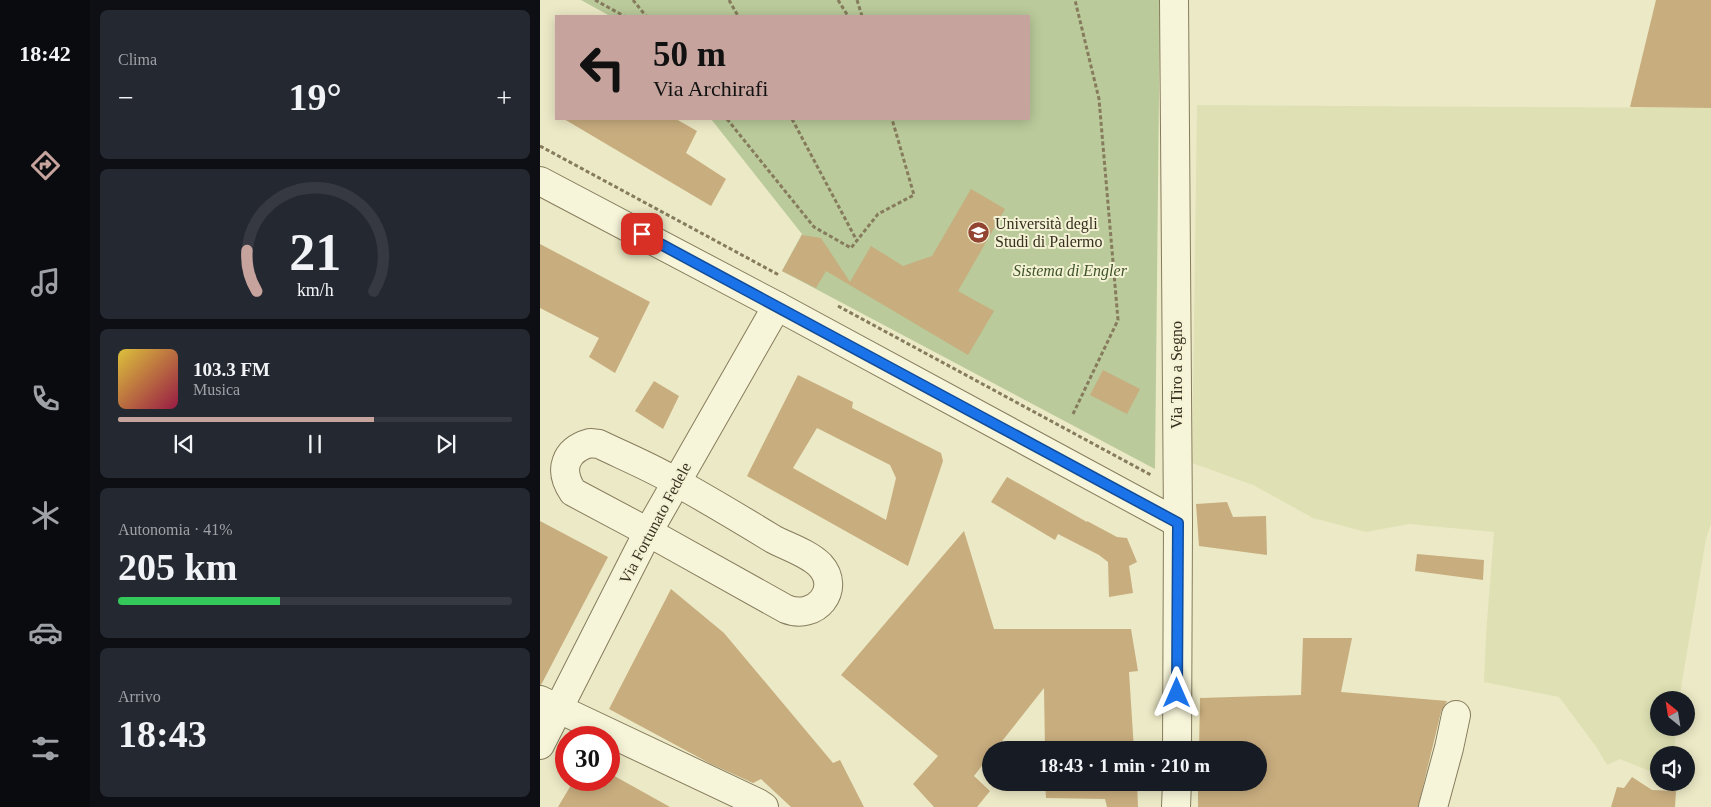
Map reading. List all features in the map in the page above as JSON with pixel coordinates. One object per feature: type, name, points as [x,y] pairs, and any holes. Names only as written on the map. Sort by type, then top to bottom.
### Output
[{"type":"street","name":"Via Tiro a Segno","points":[[1174,0],[1178,523],[1177,741]]},
{"type":"street","points":[[540,181],[777,306],[1178,523]]},
{"type":"street","name":"Via Fortunato Fedele","points":[[540,745],[549,705],[777,306]]},
{"type":"street","points":[[599,444],[676,482],[820,565],[828,580],[825,598],[812,610],[794,613],[648,532],[573,492],[565,476],[565,466],[568,458],[581,445],[599,444]]},
{"type":"street","points":[[549,705],[758,802],[764,807]]},
{"type":"street","points":[[1433,807],[1456,715]]},
{"type":"street","points":[[1176,791],[1176,807]]},
{"type":"path","points":[[596,0],[622,15]]},
{"type":"path","points":[[633,0],[645,15]]},
{"type":"path","points":[[730,0],[738,15]]},
{"type":"path","points":[[838,0],[847,15]]},
{"type":"path","points":[[857,0],[862,15]]},
{"type":"path","points":[[1073,414],[1118,320],[1099,99],[1075,0]]},
{"type":"path","points":[[729,120],[814,227],[851,248],[878,214],[914,195],[892,120]]},
{"type":"path","points":[[793,120],[857,241]]},
{"type":"path","points":[[540,146],[784,278]]},
{"type":"path","points":[[837,306],[1177,489]]},
{"type":"green space","name":"Sistema di Engler","points":[[581,0],[1160,0],[1155,469],[782,271],[802,234],[712,120],[1030,120],[1030,15],[608,15]]},
{"type":"green space","points":[[1197,105],[1711,108],[1711,524],[1706,539],[1681,691],[1650,691],[1650,736],[1675,736],[1675,746],[1650,746],[1650,771],[1620,759],[1607,765],[1597,748],[1559,697],[1484,682],[1494,532],[1409,524],[1366,532],[1313,518],[1253,485],[1192,463]]},
{"type":"building","points":[[1656,0],[1711,0],[1711,108],[1630,107]]},
{"type":"building","points":[[566,120],[678,120],[697,131],[686,153],[726,179],[711,206]]},
{"type":"building","points":[[971,189],[1005,209],[958,291],[994,311],[968,355],[826,271],[816,288],[782,271],[802,235],[821,238],[850,282],[871,246],[903,266],[932,256]]},
{"type":"building","points":[[540,244],[650,302],[615,373],[589,357],[599,338],[540,308]]},
{"type":"building","points":[[1103,370],[1140,389],[1127,414],[1090,395]]},
{"type":"building","points":[[798,375],[853,402],[852,408],[941,453],[943,461],[908,566],[747,476]],"holes":[[[817,428],[890,465],[896,478],[886,520],[793,468]]]},
{"type":"building","points":[[654,381],[679,396],[663,429],[635,411]]},
{"type":"building","points":[[1007,477],[1087,522],[1117,537],[1127,538],[1137,562],[1129,566],[1133,593],[1109,597],[1108,562],[1099,555],[1058,534],[1055,540],[991,502]]},
{"type":"building","points":[[1227,502],[1233,517],[1266,516],[1267,555],[1199,546],[1196,504]]},
{"type":"building","points":[[540,521],[608,557],[541,685],[540,685]]},
{"type":"building","points":[[964,531],[994,629],[1131,629],[1138,671],[1129,672],[1133,741],[1045,741],[1044,688],[1002,741],[982,741],[982,766],[974,776],[982,784],[982,791],[990,791],[977,807],[934,807],[913,784],[938,756],[841,675]]},
{"type":"building","points":[[1417,554],[1484,560],[1483,580],[1415,571]]},
{"type":"building","points":[[671,589],[724,633],[833,763],[840,760],[864,807],[791,807],[761,779],[753,783],[711,764],[609,709]]},
{"type":"building","points":[[1303,638],[1352,638],[1341,692],[1447,701],[1441,712],[1418,807],[1198,807],[1198,791],[1267,791],[1267,741],[1199,741],[1200,698],[1301,695]]},
{"type":"building","points":[[1632,777],[1650,789],[1650,791],[1676,791],[1675,807],[1611,807],[1617,787],[1624,788]]},
{"type":"building","points":[[620,779],[670,807],[558,807],[567,791],[620,791]]},
{"type":"building","points":[[1046,791],[1137,791],[1138,807],[1107,807],[1105,799],[1046,798]]},
{"type":"place","name":"Università degli Studi di Palermo","points":[[979,232]]},
{"type":"route","points":[[642,234],[1178,523],[1177,693]]}]
